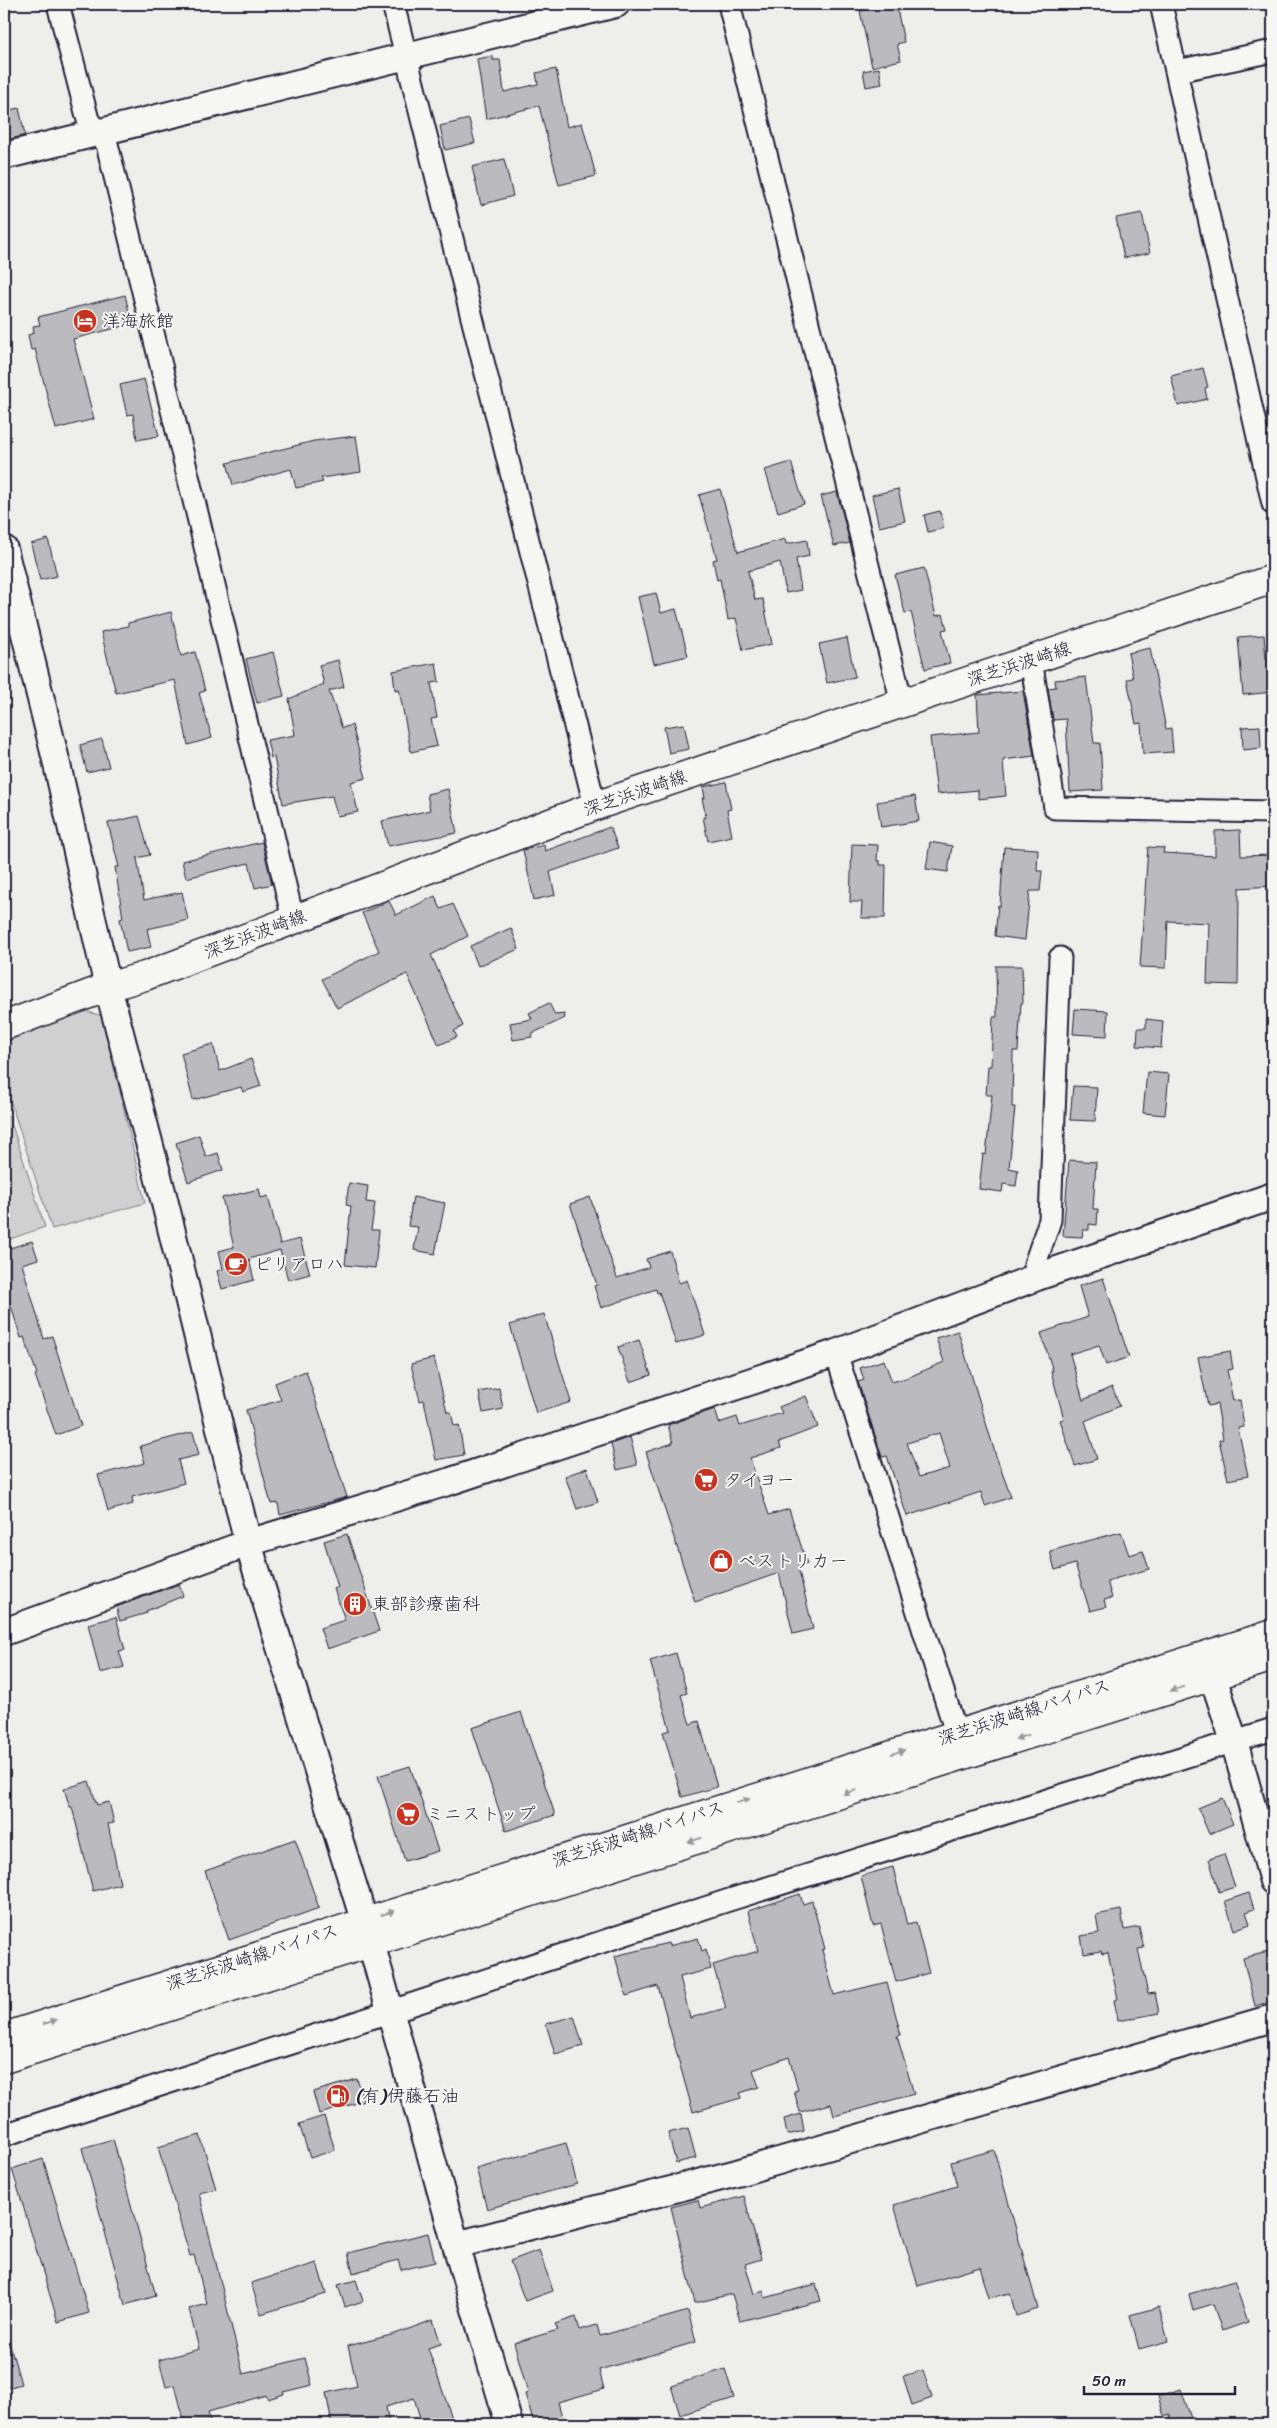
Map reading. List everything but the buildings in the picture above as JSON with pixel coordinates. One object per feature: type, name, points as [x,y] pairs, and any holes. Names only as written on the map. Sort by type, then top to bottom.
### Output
[{"type":"main road","name":"深芝浜波崎線","points":[[4,1026],[108,987],[145,976],[595,806],[1273,579]]},
{"type":"main road","name":"深芝浜波崎線バイパス","points":[[4,2037],[367,1932],[960,1745],[1273,1634]]},
{"type":"main road","name":"深芝浜波崎線バイパス","points":[[960,1745],[1213,1677],[1273,1658]]},
{"type":"main road","name":"深芝浜波崎線バイパス","points":[[4,2059],[367,1932]]},
{"type":"street","points":[[58,4],[88,120],[106,144],[109,153],[198,517],[293,919]]},
{"type":"street","points":[[393,4],[595,806]]},
{"type":"street","points":[[4,156],[406,54],[616,4]]},
{"type":"street","points":[[729,4],[902,703]]},
{"type":"street","points":[[1161,4],[1273,504]]},
{"type":"street","points":[[1177,71],[1273,52]]},
{"type":"street","points":[[4,549],[55,756],[108,987],[164,1199],[248,1543],[367,1932],[456,2245],[510,2424]]},
{"type":"street","points":[[1031,660],[1055,808],[1273,812]]},
{"type":"street","points":[[1037,1277],[1035,1264],[1050,1220],[1060,958]]},
{"type":"street","points":[[4,1632],[248,1543],[451,1481],[836,1353],[1037,1277],[1273,1196]]},
{"type":"street","points":[[836,1353],[960,1745]]},
{"type":"street","points":[[1213,1677],[1234,1741],[1273,1881]]},
{"type":"street","points":[[4,2135],[389,2012],[726,1901],[1273,1729]]},
{"type":"street","points":[[456,2245],[737,2173],[1273,2018]]},
{"type":"shaded area","points":[[84,1011],[103,1016],[145,1203],[52,1229],[4,1082],[4,1042]]},
{"type":"shaded area","points":[[9,1116],[45,1227],[4,1241],[4,1118]]},
{"type":"place","name":"洋海旅館","points":[[85,321]]},
{"type":"place","name":"ピリアロハ","points":[[236,1264]]},
{"type":"place","name":"タイヨー","points":[[706,1480]]},
{"type":"place","name":"ベストリカー","points":[[721,1561]]},
{"type":"place","name":"東部診療歯科","points":[[355,1604]]},
{"type":"place","name":"ミニストップ","points":[[408,1814]]},
{"type":"place","name":"(有)伊藤石油","points":[[338,2096]]}]
